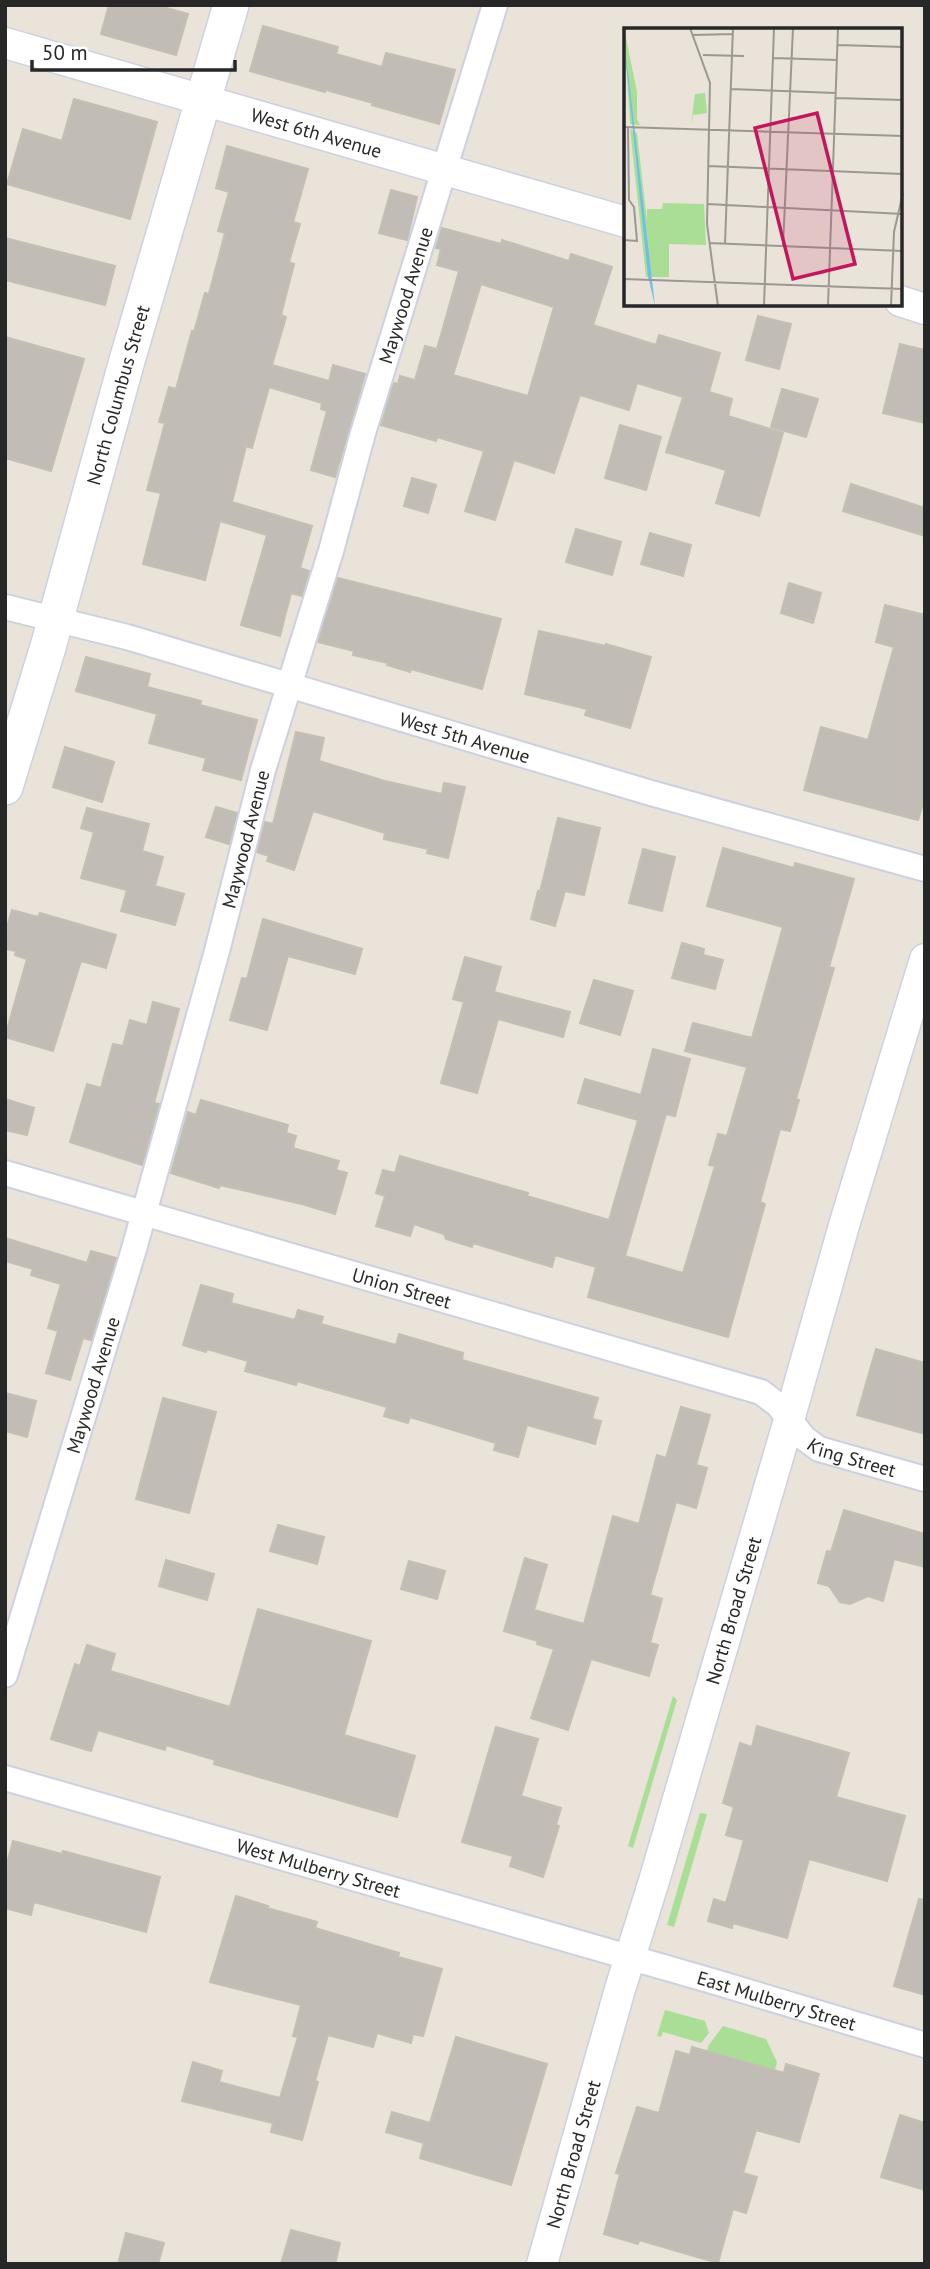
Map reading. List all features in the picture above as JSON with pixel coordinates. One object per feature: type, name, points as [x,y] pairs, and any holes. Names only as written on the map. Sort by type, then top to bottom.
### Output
[{"type":"main road","name":"North Columbus Street","points":[[5,787],[231,5]]},
{"type":"street","name":"Maywood Avenue","points":[[5,1675],[64,1488],[144,1213],[217,951],[262,770],[495,5]]},
{"type":"street","name":"West 6th Avenue","points":[[5,43],[624,222]]},
{"type":"street","points":[[902,302],[925,309]]},
{"type":"street","name":"West 5th Avenue","points":[[5,607],[127,637],[651,793],[925,869]]},
{"type":"street","name":"North Broad Street","points":[[542,2264],[845,1222],[925,959]]},
{"type":"street","name":"Union Street","points":[[5,1173],[761,1392],[778,1405],[789,1420]]},
{"type":"street","name":"King Street","points":[[789,1420],[804,1438],[819,1449],[925,1479]]},
{"type":"street","name":"West Mulberry Street","points":[[5,1779],[630,1958]]},
{"type":"street","name":"East Mulberry Street","points":[[630,1958],[925,2045]]},
{"type":"green space","points":[[673,1696],[677,1700],[633,1848],[628,1846]]},
{"type":"green space","points":[[700,1813],[707,1814],[674,1927],[667,1925]]},
{"type":"green space","points":[[665,2010],[705,2021],[709,2033],[701,2043],[663,2032],[661,2037],[657,2036]]},
{"type":"green space","points":[[723,2026],[766,2039],[777,2062],[775,2070],[707,2052],[708,2046]]},
{"type":"building","points":[[109,5],[156,5],[188,14],[176,55],[101,34]]},
{"type":"building","points":[[263,26],[338,47],[336,54],[382,67],[386,53],[455,70],[439,124],[372,105],[373,103],[250,71]]},
{"type":"building","points":[[74,99],[157,122],[130,219],[7,184],[23,129],[62,141]]},
{"type":"building","points":[[227,146],[308,169],[293,222],[300,224],[289,262],[294,264],[281,315],[286,317],[272,365],[329,381],[333,365],[365,374],[335,477],[311,470],[327,411],[321,409],[322,403],[269,387],[252,448],[246,446],[232,502],[312,526],[300,568],[309,571],[302,596],[291,593],[280,636],[241,625],[267,535],[220,521],[205,580],[143,564],[161,493],[147,490],[165,423],[159,422],[169,387],[176,389],[205,293],[209,294],[225,233],[218,231],[229,192],[216,188]]},
{"type":"building","points":[[391,190],[417,197],[407,240],[379,233]]},
{"type":"building","points":[[442,228],[501,244],[502,240],[569,261],[571,254],[612,267],[593,325],[656,345],[659,335],[720,353],[709,392],[732,399],[728,416],[783,433],[759,516],[716,503],[726,470],[666,452],[683,397],[637,383],[629,410],[580,395],[554,473],[514,460],[495,520],[465,511],[484,451],[381,425],[394,383],[398,384],[400,376],[415,380],[425,346],[437,349],[459,271],[437,265],[441,249],[436,248]],"holes":[[[481,284],[554,307],[528,396],[453,375]]]},
{"type":"building","points":[[5,238],[115,266],[105,305],[5,280]]},
{"type":"building","points":[[758,316],[791,324],[779,369],[746,360]]},
{"type":"building","points":[[5,337],[84,359],[51,471],[5,458]]},
{"type":"building","points":[[900,344],[925,350],[925,423],[883,413]]},
{"type":"building","points":[[782,389],[818,399],[806,437],[771,427]]},
{"type":"building","points":[[620,425],[661,437],[646,490],[605,478]]},
{"type":"building","points":[[412,478],[436,485],[428,513],[404,506]]},
{"type":"building","points":[[851,484],[925,508],[925,536],[843,511]]},
{"type":"building","points":[[576,529],[621,542],[612,575],[566,562]]},
{"type":"building","points":[[650,533],[691,545],[683,576],[641,564]]},
{"type":"building","points":[[338,578],[501,619],[482,689],[411,669],[410,672],[387,665],[388,663],[353,655],[354,651],[318,642]]},
{"type":"building","points":[[789,583],[821,593],[813,623],[781,613]]},
{"type":"building","points":[[885,605],[925,615],[925,797],[918,820],[804,790],[821,727],[868,740],[894,647],[876,642]]},
{"type":"building","points":[[539,631],[606,644],[651,657],[630,728],[585,715],[587,709],[525,694]]},
{"type":"building","points":[[86,657],[150,674],[147,687],[201,701],[200,705],[257,720],[241,780],[203,770],[206,758],[149,743],[157,714],[76,691]]},
{"type":"building","points":[[296,732],[324,738],[319,761],[385,781],[442,794],[444,783],[465,787],[448,858],[427,853],[428,849],[384,839],[385,833],[313,811],[294,870],[267,861],[269,856],[257,852],[265,822],[273,824]]},
{"type":"building","points":[[65,747],[114,762],[102,802],[53,787]]},
{"type":"building","points":[[216,807],[237,813],[229,844],[206,837]]},
{"type":"building","points":[[87,808],[149,824],[142,851],[163,857],[155,886],[184,894],[175,925],[121,911],[127,890],[81,878],[94,832],[81,828]]},
{"type":"building","points":[[558,818],[600,828],[584,895],[565,891],[555,926],[531,919]]},
{"type":"building","points":[[723,848],[794,868],[795,863],[854,879],[829,967],[834,968],[796,1099],[799,1100],[790,1131],[780,1129],[760,1202],[765,1204],[728,1337],[588,1297],[596,1267],[555,1255],[552,1267],[473,1243],[472,1247],[446,1239],[444,1234],[414,1224],[410,1236],[376,1226],[385,1196],[376,1193],[383,1170],[395,1173],[400,1156],[609,1220],[638,1120],[578,1103],[585,1079],[641,1095],[653,1049],[690,1059],[675,1116],[666,1114],[625,1256],[683,1273],[715,1166],[709,1165],[718,1134],[727,1136],[747,1067],[685,1051],[693,1023],[752,1038],[783,927],[707,906]]},
{"type":"building","points":[[643,849],[675,857],[662,911],[629,903]]},
{"type":"building","points":[[12,910],[38,917],[40,913],[116,935],[106,968],[81,961],[53,1051],[5,1037],[27,959],[15,955],[16,951],[5,949],[5,934]]},
{"type":"building","points":[[263,919],[362,949],[355,974],[288,956],[267,1030],[230,1020],[242,978],[247,979]]},
{"type":"building","points":[[682,943],[704,949],[703,955],[723,960],[715,989],[672,978]]},
{"type":"building","points":[[465,957],[501,967],[494,992],[570,1012],[563,1037],[498,1019],[477,1093],[441,1083],[464,1002],[453,999]]},
{"type":"building","points":[[594,980],[633,991],[620,1035],[580,1023]]},
{"type":"building","points":[[153,1002],[179,1009],[154,1103],[159,1104],[142,1165],[70,1142],[87,1084],[101,1088],[113,1044],[123,1046],[130,1020],[147,1025]]},
{"type":"building","points":[[5,1099],[34,1108],[27,1135],[5,1130]]},
{"type":"building","points":[[201,1100],[288,1125],[286,1133],[296,1136],[293,1148],[339,1161],[336,1170],[347,1173],[335,1214],[220,1185],[219,1188],[171,1173],[188,1112],[196,1115]]},
{"type":"building","points":[[5,1238],[87,1263],[91,1251],[116,1258],[91,1340],[83,1338],[70,1380],[46,1373],[58,1331],[48,1328],[61,1284],[31,1275],[33,1269],[5,1261]]},
{"type":"building","points":[[201,1285],[233,1294],[231,1303],[295,1320],[298,1310],[323,1317],[321,1324],[396,1345],[399,1334],[463,1353],[462,1360],[598,1398],[592,1419],[601,1421],[595,1444],[527,1425],[518,1457],[494,1450],[496,1443],[410,1417],[408,1423],[384,1416],[387,1407],[297,1381],[296,1385],[245,1371],[248,1361],[183,1345]]},
{"type":"building","points":[[876,1349],[925,1363],[925,1434],[857,1415]]},
{"type":"building","points":[[5,1393],[36,1401],[27,1437],[5,1431]]},
{"type":"building","points":[[163,1398],[216,1412],[189,1513],[136,1499]]},
{"type":"building","points":[[681,1407],[710,1415],[696,1465],[707,1468],[696,1508],[676,1502],[650,1595],[662,1599],[650,1643],[658,1645],[649,1676],[591,1659],[568,1730],[531,1718],[554,1649],[537,1644],[538,1641],[504,1631],[525,1558],[547,1565],[534,1610],[584,1624],[613,1516],[639,1524],[657,1455],[666,1458]]},
{"type":"building","points":[[844,1510],[925,1534],[925,1567],[894,1559],[883,1601],[868,1596],[850,1604],[840,1602],[829,1586],[818,1583],[827,1551],[831,1552]]},
{"type":"building","points":[[278,1525],[324,1537],[317,1564],[270,1551]]},
{"type":"building","points":[[166,1560],[214,1574],[207,1600],[159,1586]]},
{"type":"building","points":[[409,1561],[445,1571],[437,1599],[401,1589]]},
{"type":"building","points":[[258,1609],[371,1641],[344,1735],[415,1756],[397,1817],[214,1764],[215,1760],[166,1745],[165,1750],[98,1730],[91,1751],[51,1739],[75,1664],[80,1666],[87,1645],[115,1654],[110,1671],[230,1707]]},
{"type":"building","points":[[757,1726],[849,1753],[836,1797],[905,1816],[887,1881],[809,1859],[787,1938],[733,1923],[732,1928],[708,1921],[714,1899],[726,1903],[744,1840],[726,1835],[734,1807],[723,1803],[740,1743],[752,1747]]},
{"type":"building","points":[[496,1727],[538,1739],[521,1796],[561,1808],[556,1825],[559,1826],[543,1877],[510,1866],[513,1856],[462,1842]]},
{"type":"building","points":[[13,1841],[62,1854],[63,1851],[160,1877],[146,1932],[34,1902],[31,1915],[5,1908],[5,1871]]},
{"type":"building","points":[[236,1896],[317,1922],[315,1928],[442,1969],[423,2036],[413,2034],[411,2043],[377,2033],[373,2047],[328,2035],[302,2140],[271,2132],[273,2123],[182,2101],[193,2062],[222,2071],[219,2082],[280,2098],[298,2037],[293,2036],[301,2005],[210,1982]]},
{"type":"building","points":[[919,1899],[925,1900],[925,1995],[894,1986]]},
{"type":"building","points":[[456,2037],[547,2064],[511,2185],[420,2158],[424,2143],[386,2132],[392,2112],[430,2123]]},
{"type":"building","points":[[692,2047],[784,2073],[786,2064],[819,2074],[799,2142],[756,2130],[743,2173],[757,2177],[746,2213],[733,2209],[718,2263],[639,2240],[638,2244],[604,2234],[620,2174],[616,2173],[637,2107],[659,2113],[676,2051],[690,2055]]},
{"type":"building","points":[[900,2115],[925,2123],[925,2190],[881,2177]]},
{"type":"building","points":[[291,2230],[340,2243],[335,2264],[281,2264]]},
{"type":"building","points":[[126,2233],[164,2243],[158,2264],[118,2264]]}]
